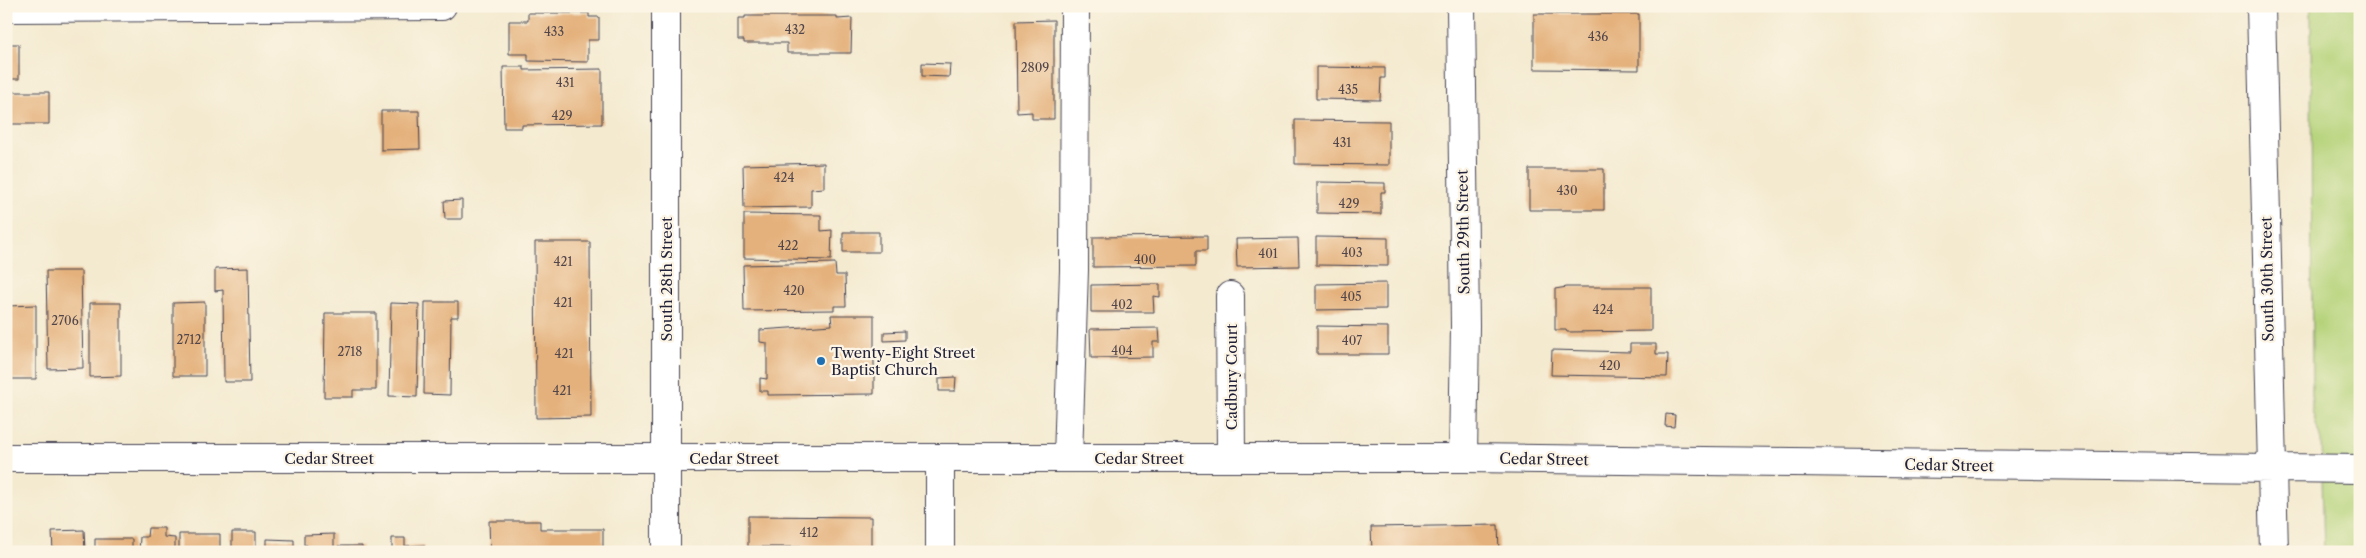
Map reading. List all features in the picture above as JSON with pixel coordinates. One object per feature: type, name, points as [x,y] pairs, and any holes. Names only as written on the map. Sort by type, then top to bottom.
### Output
[{"type":"street","points":[[6,8],[442,6]]},
{"type":"street","name":"South 28th Street","points":[[666,6],[666,552]]},
{"type":"street","points":[[1068,458],[1074,270],[1075,6]]},
{"type":"street","name":"South 29th Street","points":[[1461,6],[1464,326],[1463,458]]},
{"type":"street","name":"South 30th Street","points":[[2259,8],[2274,552]]},
{"type":"street","name":"Cadbury Court","points":[[1230,296],[1231,458]]},
{"type":"street","name":"Cedar Street","points":[[6,458],[1463,458],[2360,469]]},
{"type":"street","points":[[940,458],[940,552]]},
{"type":"green space","points":[[2311,6],[2360,6],[2360,552],[2324,552],[2321,441],[2312,411]]},
{"type":"building","points":[[528,13],[589,13],[589,17],[599,17],[599,40],[588,40],[588,62],[528,61],[528,54],[509,54],[509,21],[528,21]]},
{"type":"building","points":[[1534,14],[1639,14],[1639,70],[1534,69]]},
{"type":"building","points":[[745,16],[837,16],[837,19],[852,18],[851,53],[787,53],[787,43],[744,43],[744,40],[738,40],[738,18],[745,18]]},
{"type":"building","points":[[1054,20],[1054,119],[1032,119],[1032,112],[1017,113],[1016,21]]},
{"type":"building","points":[[6,44],[19,44],[19,79],[6,79]]},
{"type":"building","points":[[922,63],[950,64],[949,77],[922,76]]},
{"type":"building","points":[[503,67],[524,67],[524,70],[602,69],[602,124],[522,125],[522,128],[504,128]]},
{"type":"building","points":[[1316,67],[1385,68],[1385,78],[1381,78],[1380,100],[1316,99]]},
{"type":"building","points":[[6,92],[49,92],[49,124],[6,124]]},
{"type":"building","points":[[381,111],[419,111],[420,149],[381,150]]},
{"type":"building","points":[[1295,120],[1389,121],[1389,165],[1295,164]]},
{"type":"building","points":[[824,163],[824,188],[811,189],[811,207],[744,208],[743,165]]},
{"type":"building","points":[[1529,169],[1604,169],[1604,210],[1529,210]]},
{"type":"building","points":[[1317,182],[1385,183],[1385,192],[1381,192],[1381,214],[1317,213]]},
{"type":"building","points":[[462,200],[462,219],[445,219],[444,201]]},
{"type":"building","points":[[744,214],[821,215],[821,231],[832,230],[831,260],[744,258]]},
{"type":"building","points":[[843,232],[879,232],[879,252],[843,252]]},
{"type":"building","points":[[1207,236],[1207,251],[1196,251],[1196,266],[1093,267],[1093,237]]},
{"type":"building","points":[[1316,237],[1388,238],[1388,266],[1316,265]]},
{"type":"building","points":[[1298,238],[1299,266],[1237,267],[1236,239]]},
{"type":"building","points":[[535,242],[590,242],[591,417],[536,418]]},
{"type":"building","points":[[835,263],[836,275],[845,275],[846,306],[834,306],[834,310],[744,311],[743,265]]},
{"type":"building","points":[[248,268],[250,382],[224,382],[223,290],[215,291],[215,269]]},
{"type":"building","points":[[46,271],[81,271],[83,368],[48,369]]},
{"type":"building","points":[[1386,283],[1386,309],[1316,310],[1316,284]]},
{"type":"building","points":[[1160,284],[1160,297],[1153,296],[1154,312],[1091,312],[1091,285]]},
{"type":"building","points":[[1567,287],[1651,287],[1651,331],[1567,332],[1566,330],[1555,330],[1555,289]]},
{"type":"building","points":[[205,302],[205,376],[173,376],[173,303]]},
{"type":"building","points":[[425,302],[458,302],[458,317],[451,317],[450,395],[424,394]]},
{"type":"building","points":[[90,303],[121,303],[121,376],[90,377]]},
{"type":"building","points":[[391,303],[419,304],[417,397],[389,396]]},
{"type":"building","points":[[36,305],[36,379],[6,379],[6,306]]},
{"type":"building","points":[[325,313],[376,313],[376,390],[353,390],[353,397],[324,397]]},
{"type":"building","name":"Twenty-Eight Street Baptist Church","points":[[831,315],[874,315],[874,394],[768,395],[768,391],[760,391],[760,378],[767,379],[767,343],[760,342],[760,330],[832,325]]},
{"type":"building","points":[[1317,326],[1388,327],[1388,354],[1317,354]]},
{"type":"building","points":[[1159,328],[1160,342],[1153,342],[1153,357],[1091,358],[1090,329]]},
{"type":"building","points":[[905,331],[905,340],[884,341],[884,332]]},
{"type":"building","points":[[1630,344],[1656,344],[1656,354],[1668,354],[1667,377],[1551,375],[1552,350],[1630,352]]},
{"type":"building","points":[[956,377],[955,391],[939,391],[939,378]]},
{"type":"building","points":[[1666,414],[1675,415],[1674,427],[1665,426]]},
{"type":"building","points":[[748,516],[871,517],[871,552],[810,552],[810,547],[748,547]]},
{"type":"building","points":[[489,521],[540,521],[540,529],[603,529],[603,552],[490,552]]},
{"type":"building","points":[[1498,525],[1499,552],[1372,552],[1371,527]]},
{"type":"building","points":[[148,528],[164,528],[164,537],[175,538],[175,552],[139,552],[140,537],[147,537]]},
{"type":"building","points":[[84,530],[85,552],[53,552],[52,531]]},
{"type":"building","points":[[232,532],[256,532],[256,552],[232,552]]},
{"type":"building","points":[[179,534],[220,534],[220,552],[179,552]]},
{"type":"building","points":[[334,534],[334,552],[307,552],[307,545],[304,545],[304,535]]},
{"type":"building","points":[[392,538],[405,538],[405,546],[424,545],[424,552],[392,552]]},
{"type":"building","points":[[95,539],[132,539],[132,552],[95,552]]},
{"type":"building","points":[[267,539],[294,540],[294,552],[267,552]]},
{"type":"building","points":[[338,546],[362,546],[362,552],[338,552]]},
{"type":"place","name":"Twenty-Eight Street Baptist Church","points":[[821,361]]}]
